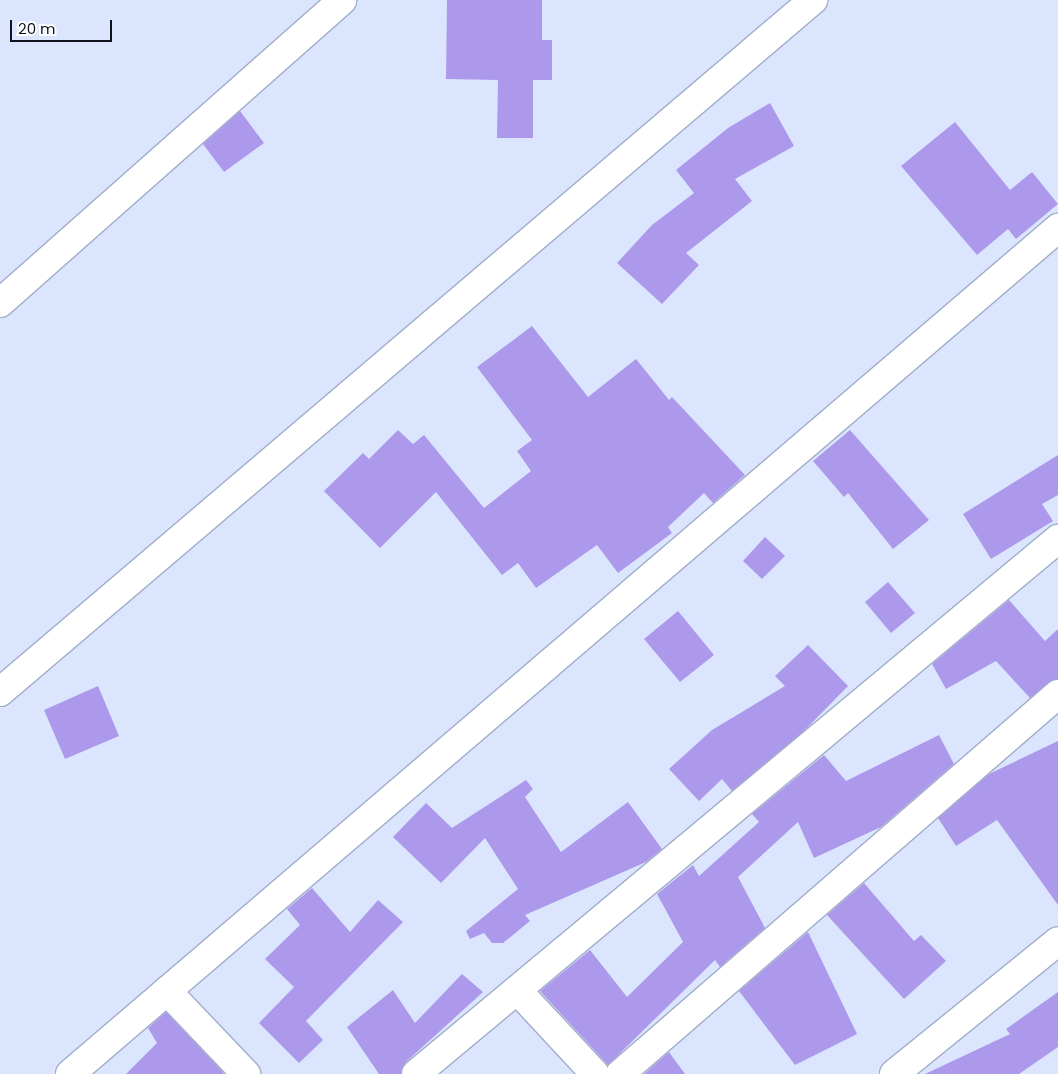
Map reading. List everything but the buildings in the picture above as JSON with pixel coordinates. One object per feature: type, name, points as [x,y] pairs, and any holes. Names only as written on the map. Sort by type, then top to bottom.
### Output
[{"type":"street","points":[[0,303],[342,0]]},
{"type":"street","points":[[0,692],[813,0]]},
{"type":"street","points":[[70,1074],[1058,228]]},
{"type":"street","points":[[416,1074],[518,991],[1058,539]]},
{"type":"street","points":[[620,1074],[1058,694]]},
{"type":"street","points":[[894,1074],[1058,941]]},
{"type":"street","points":[[167,991],[246,1074]]},
{"type":"street","points":[[518,991],[595,1074]]}]
